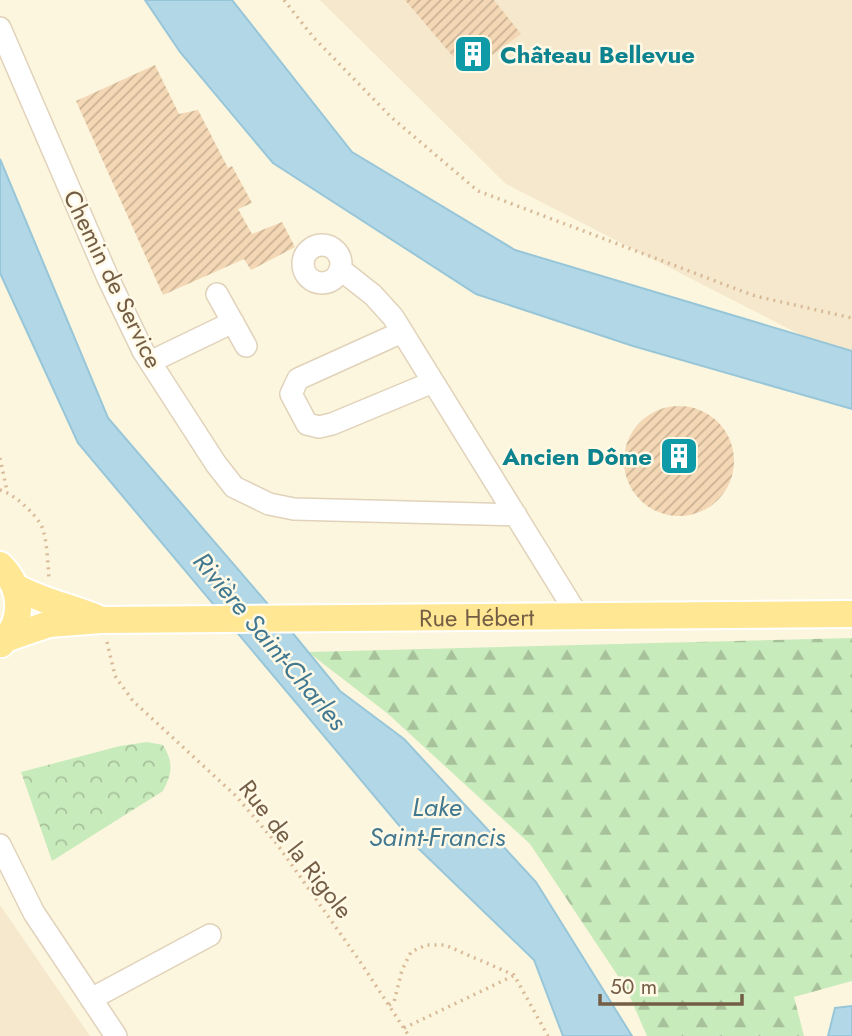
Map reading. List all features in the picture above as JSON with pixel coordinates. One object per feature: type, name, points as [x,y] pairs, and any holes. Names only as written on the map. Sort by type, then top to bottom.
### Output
[{"type":"main road","points":[[0,565],[9,574],[19,600],[15,627],[4,642]]},
{"type":"main road","name":"Rue Hébert","points":[[16,587],[32,596],[102,620]]},
{"type":"main road","name":"Rue Hébert","points":[[4,642],[49,624],[102,620],[852,614]]},
{"type":"street","name":"Chemin de Service","points":[[0,28],[108,278],[150,362],[233,487],[269,505],[294,509],[516,515]]},
{"type":"street","points":[[340,269],[373,295],[393,317],[578,616]]},
{"type":"street","points":[[217,294],[246,346]]},
{"type":"street","points":[[150,362],[233,322]]},
{"type":"street","points":[[402,332],[298,379],[291,394],[307,424],[319,427],[332,424],[433,382]]},
{"type":"street","points":[[0,845],[6,873],[116,1036]]},
{"type":"street","points":[[91,999],[210,935]]},
{"type":"path","points":[[284,0],[314,38],[391,117],[478,191],[755,296],[852,318]]},
{"type":"path","points":[[0,458],[7,491]]},
{"type":"path","points":[[0,490],[7,491],[28,509],[43,527],[50,590]]},
{"type":"path","name":"Rue de la Rigole","points":[[102,620],[115,676],[132,701],[244,805],[276,844],[410,1036]]},
{"type":"path","points":[[389,1005],[394,1002],[402,970],[411,952],[426,945],[445,945],[514,975],[548,1036]]},
{"type":"path","points":[[404,1028],[514,975]]},
{"type":"shaded area","points":[[320,0],[852,0],[852,361],[506,184]]},
{"type":"shaded area","points":[[0,905],[90,1036],[0,1036]]},
{"type":"green space","points":[[852,638],[852,981],[794,997],[804,1036],[647,1036],[626,988],[530,844],[387,713],[308,652]]},
{"type":"green space","points":[[147,742],[163,745],[169,757],[170,773],[163,791],[52,861],[21,772],[120,746]]},
{"type":"water","points":[[145,0],[232,0],[352,152],[515,250],[852,351],[852,409],[633,346],[476,294],[273,163],[180,52]]},
{"type":"water","name":"Lake Saint-Francis","points":[[0,159],[108,418],[340,691],[404,739],[536,882],[632,1036],[563,1036],[534,960],[418,848],[78,443],[0,273]]},
{"type":"water","points":[[852,1006],[852,1036],[828,1036],[835,1008]]},
{"type":"building","name":"Château Bellevue","points":[[405,0],[494,0],[521,34],[467,73]]},
{"type":"building","points":[[155,65],[179,114],[198,110],[228,168],[232,166],[252,203],[238,209],[252,234],[282,222],[295,247],[251,270],[244,259],[163,295],[76,101]]},
{"type":"building","name":"Ancien Dôme","points":[[679,406],[700,410],[718,422],[730,440],[734,461],[730,482],[718,500],[700,512],[679,516],[658,512],[640,500],[628,482],[624,461],[628,440],[640,422],[658,410]]},
{"type":"place","name":"Château Bellevue","points":[[473,54]]},
{"type":"place","name":"Ancien Dôme","points":[[679,456]]},
{"type":"water label","name":"Rivière Saint-Charles","points":[[270,641]]}]
